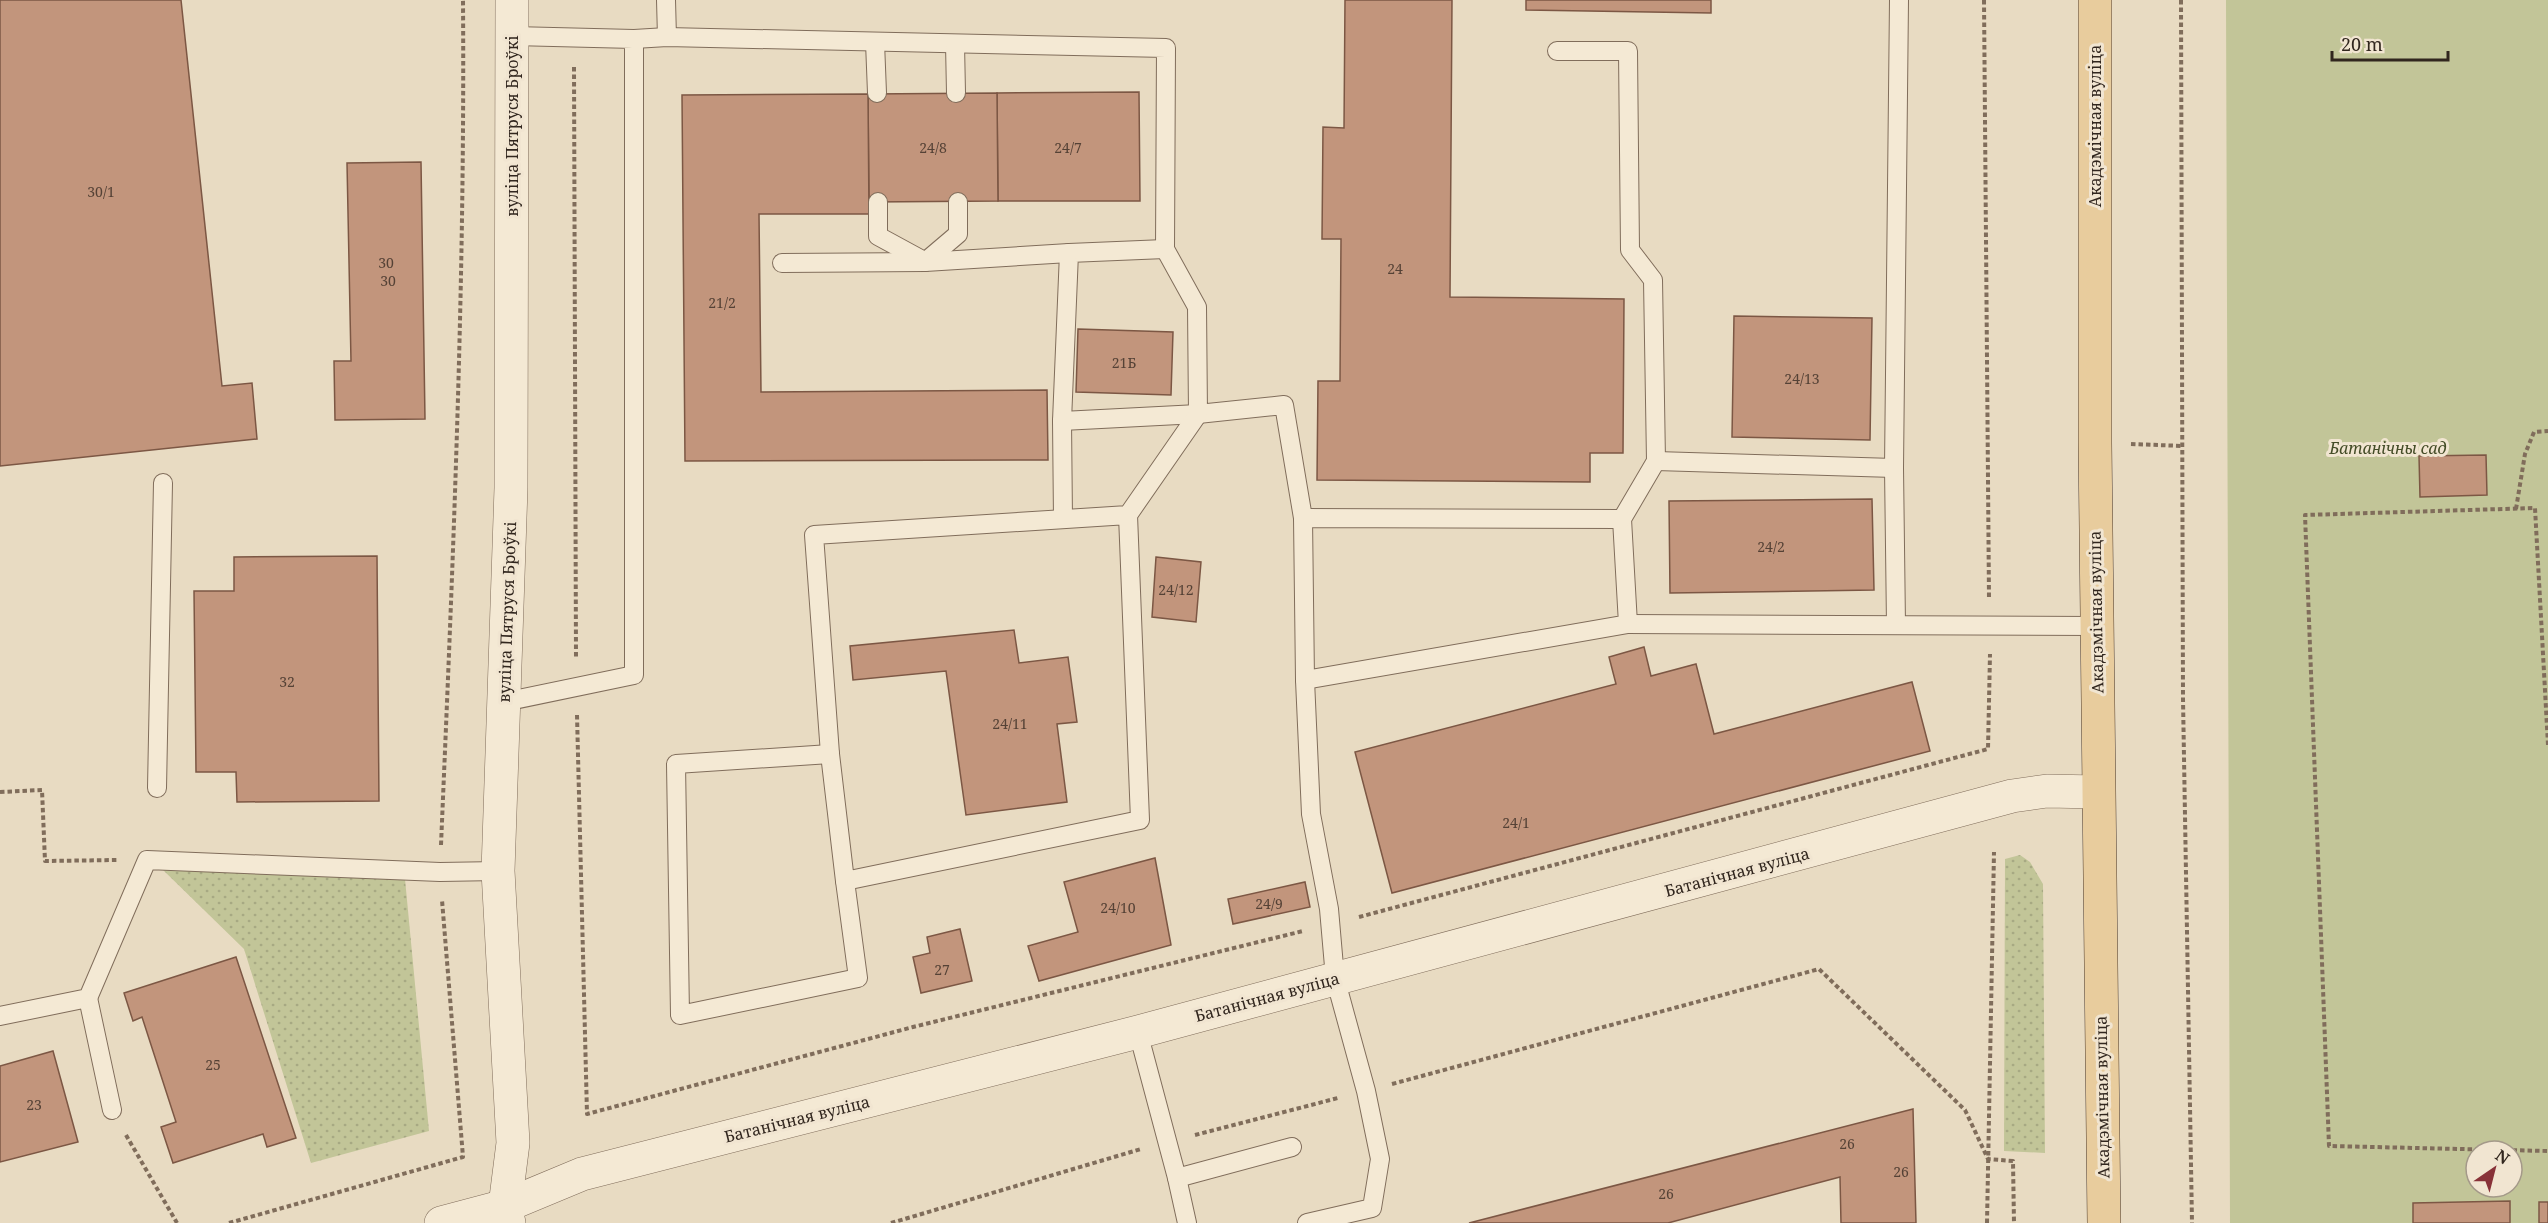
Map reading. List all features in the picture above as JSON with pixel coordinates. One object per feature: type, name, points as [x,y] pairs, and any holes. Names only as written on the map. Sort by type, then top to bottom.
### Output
[{"type":"main road","name":"Акадэмічная вуліца","points":[[2095,0],[2097,792],[2104,1223]]},
{"type":"street","name":"вуліца Пятруся Броўкі","points":[[507,1214],[513,1143],[498,871],[511,488],[512,0]]},
{"type":"street","name":"Батанічная вуліца","points":[[441,1223],[507,1214],[582,1174],[1138,1032],[2012,796],[2047,791],[2097,792]]},
{"type":"lane","points":[[666,0],[667,37]]},
{"type":"lane","points":[[1896,625],[1894,468],[1899,0]]},
{"type":"lane","points":[[513,36],[634,39],[667,37],[1166,48],[1166,249],[1197,307],[1198,414],[1128,515],[1140,820],[845,881]]},
{"type":"lane","points":[[504,702],[634,675],[634,39]]},
{"type":"lane","points":[[875,42],[877,93]]},
{"type":"lane","points":[[955,44],[956,93]]},
{"type":"lane","points":[[1557,51],[1628,51],[1630,250],[1653,280],[1656,461],[1622,519],[1628,624]]},
{"type":"lane","points":[[878,202],[878,236],[925,262]]},
{"type":"lane","points":[[925,262],[958,234],[958,202]]},
{"type":"lane","points":[[782,263],[925,262],[1166,249]]},
{"type":"lane","points":[[1063,519],[1062,421],[1069,254]]},
{"type":"lane","points":[[1062,421],[1198,414],[1284,405],[1303,518],[1305,680],[1311,814],[1330,925],[1335,978],[1366,1090],[1380,1159],[1373,1215],[1307,1223]]},
{"type":"lane","points":[[1656,461],[1894,468]]},
{"type":"lane","points":[[158,788],[163,483]]},
{"type":"lane","points":[[830,754],[676,764],[680,1015],[858,978],[830,754],[814,535],[1128,515]]},
{"type":"lane","points":[[1303,518],[1622,519]]},
{"type":"lane","points":[[1305,680],[1628,624],[2096,626]]},
{"type":"lane","points":[[112,1110],[88,998],[147,860],[440,872],[498,871]]},
{"type":"lane","points":[[0,1016],[88,998]]},
{"type":"lane","points":[[1138,1032],[1169,1141],[1187,1223]]},
{"type":"lane","points":[[1177,1178],[1292,1147]]},
{"type":"path","points":[[229,1223],[463,1157],[440,872],[456,485],[464,157],[463,0]]},
{"type":"path","points":[[574,36],[576,687],[586,1114],[902,1030],[1330,925],[1988,749],[1990,626],[1984,0]]},
{"type":"path","points":[[2181,0],[2183,699],[2192,1223]]},
{"type":"path","points":[[2516,509],[2524,454],[2534,432],[2548,431]]},
{"type":"path","points":[[2095,443],[2183,446]]},
{"type":"path","points":[[2548,745],[2535,508],[2305,514],[2329,1146],[2548,1151]]},
{"type":"path","points":[[0,792],[42,790],[45,861],[147,860]]},
{"type":"path","points":[[1988,1223],[1994,852]]},
{"type":"path","points":[[891,1223],[1169,1141],[1819,969],[1965,1110],[1988,1159]]},
{"type":"path","points":[[112,1110],[177,1223]]},
{"type":"path","points":[[1988,1159],[2013,1161],[2014,1223]]},
{"type":"green space","name":"Батанічны сад","points":[[2226,0],[2548,0],[2548,1223],[2230,1223]]},
{"type":"green space","points":[[2020,855],[2030,862],[2043,884],[2045,1153],[2004,1151],[2005,859]]},
{"type":"green space","points":[[162,869],[405,879],[429,1131],[311,1163],[244,949]]},
{"type":"building","points":[[0,0],[181,0],[222,386],[252,383],[257,439],[0,466]]},
{"type":"building","points":[[1345,0],[1452,0],[1450,297],[1624,299],[1623,453],[1590,453],[1590,482],[1317,480],[1318,381],[1340,381],[1341,239],[1322,239],[1323,127],[1344,128]]},
{"type":"building","points":[[1526,0],[1711,0],[1711,13],[1526,10]]},
{"type":"building","points":[[1139,92],[1140,201],[998,201],[997,93]]},
{"type":"building","points":[[997,93],[998,201],[869,202],[868,94]]},
{"type":"building","points":[[868,94],[869,214],[759,214],[761,392],[1047,390],[1048,460],[685,461],[682,95]]},
{"type":"building","points":[[421,162],[425,419],[335,420],[334,361],[351,361],[347,163]]},
{"type":"building","points":[[1734,316],[1872,318],[1870,440],[1732,437]]},
{"type":"building","points":[[1078,329],[1173,332],[1171,395],[1076,392]]},
{"type":"building","points":[[2486,455],[2487,495],[2420,497],[2419,456]]},
{"type":"building","points":[[1872,499],[1874,590],[1670,593],[1669,501]]},
{"type":"building","points":[[377,556],[379,801],[237,802],[236,772],[196,772],[194,591],[234,591],[234,557]]},
{"type":"building","points":[[1156,557],[1201,562],[1196,622],[1152,617]]},
{"type":"building","points":[[1014,630],[1019,663],[1068,657],[1077,722],[1057,724],[1067,802],[966,815],[946,671],[853,680],[850,646]]},
{"type":"building","points":[[1644,647],[1651,676],[1696,664],[1714,734],[1912,682],[1930,751],[1392,893],[1355,752],[1616,684],[1609,657]]},
{"type":"building","points":[[1155,858],[1171,945],[1039,981],[1028,946],[1078,932],[1064,882]]},
{"type":"building","points":[[1305,882],[1310,907],[1233,924],[1228,899]]},
{"type":"building","points":[[960,929],[972,981],[921,993],[913,957],[930,953],[927,937]]},
{"type":"building","points":[[236,957],[296,1138],[267,1147],[263,1134],[173,1163],[161,1127],[176,1122],[142,1017],[133,1021],[124,993]]},
{"type":"building","points":[[53,1051],[78,1142],[0,1162],[0,1066]]},
{"type":"building","points":[[1913,1109],[1916,1223],[1841,1223],[1840,1177],[1668,1223],[1469,1223]]},
{"type":"building","points":[[2510,1201],[2510,1223],[2413,1223],[2413,1203]]},
{"type":"building","points":[[2539,1202],[2548,1202],[2548,1223],[2539,1223]]}]
